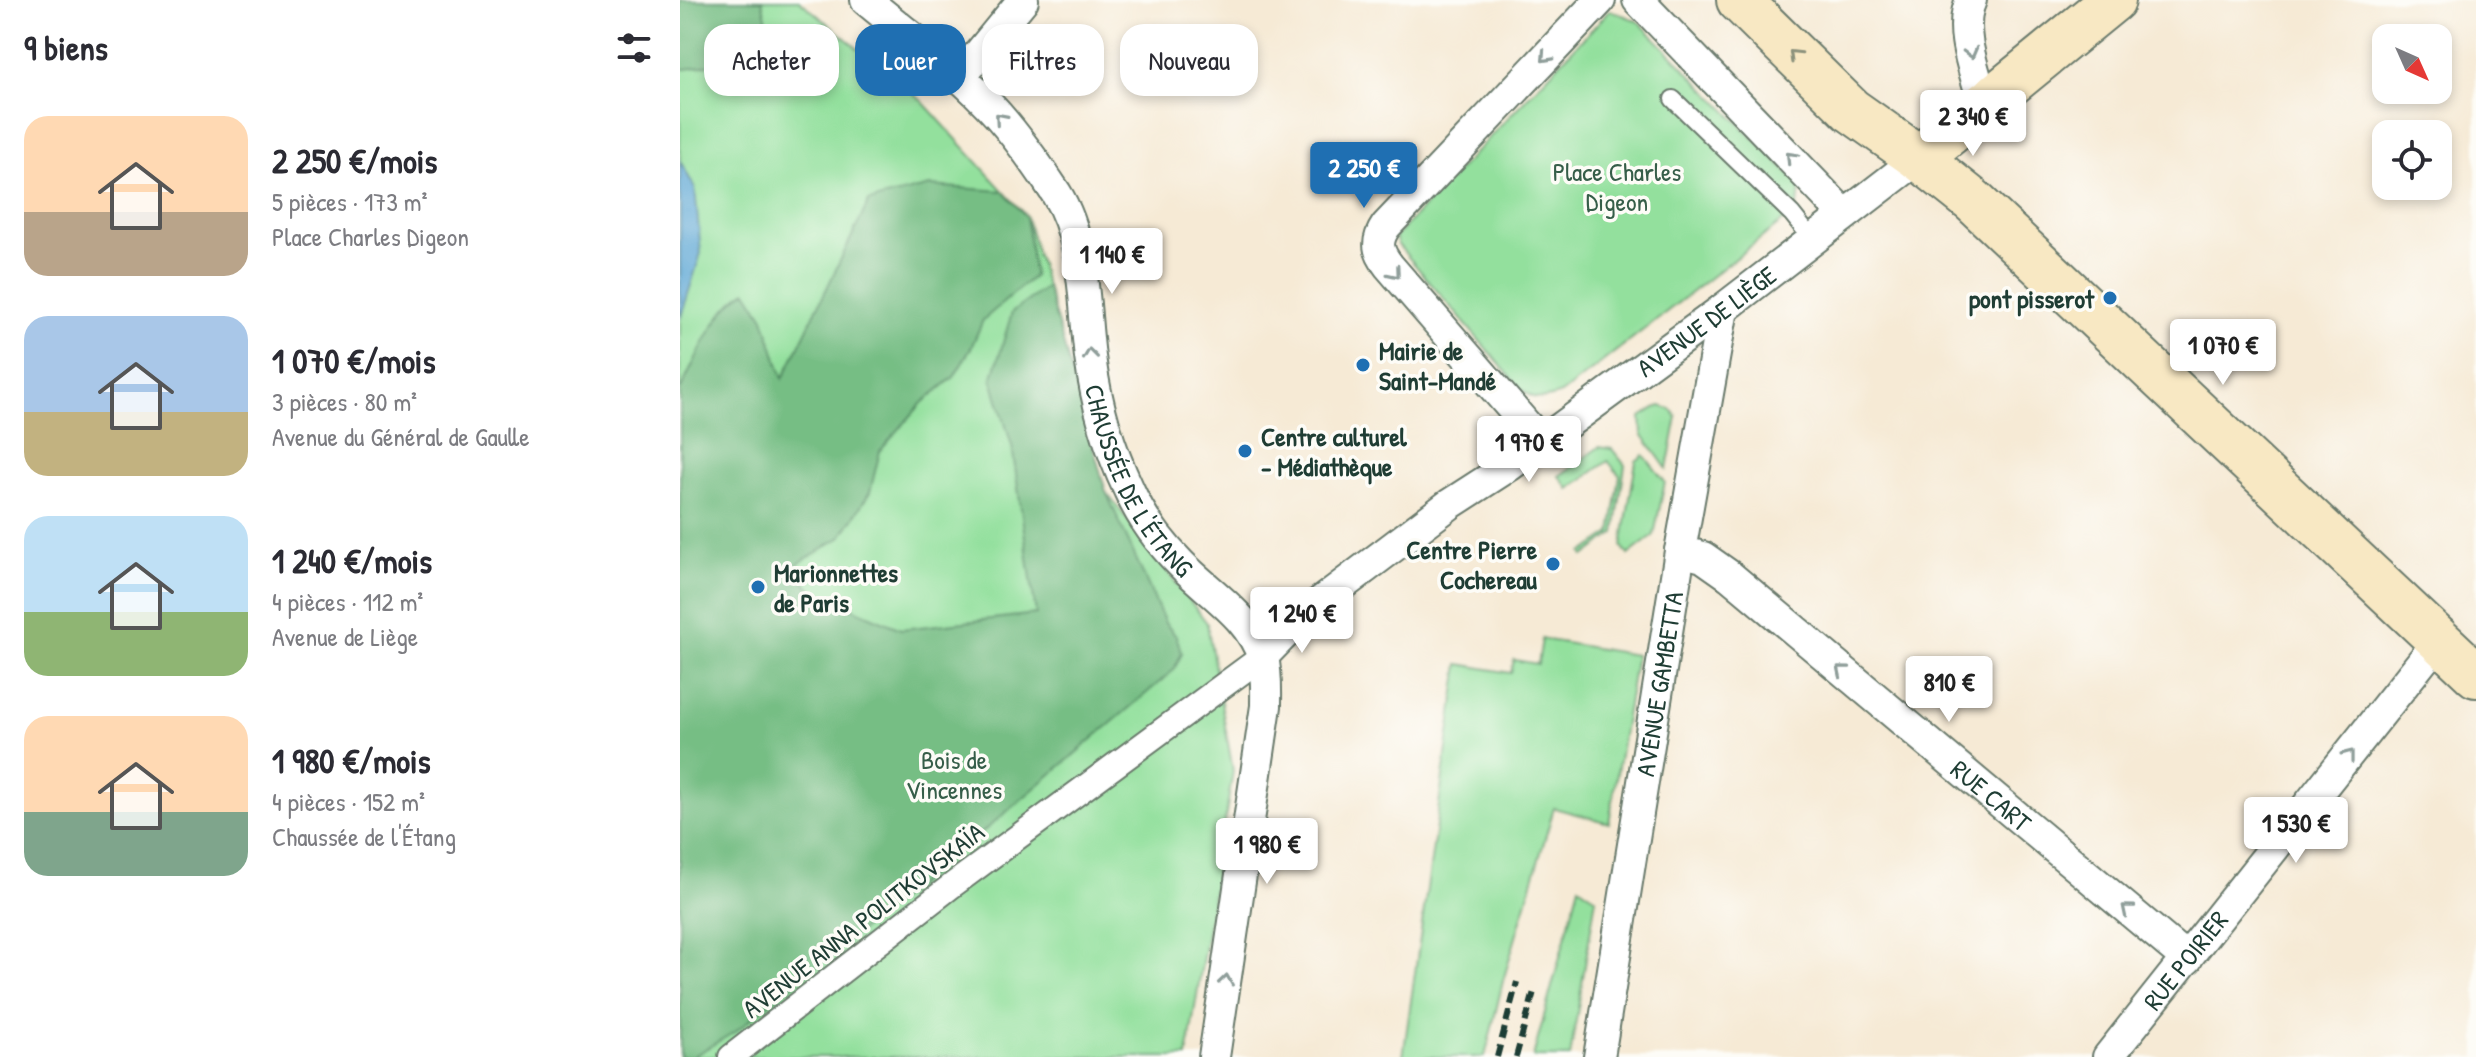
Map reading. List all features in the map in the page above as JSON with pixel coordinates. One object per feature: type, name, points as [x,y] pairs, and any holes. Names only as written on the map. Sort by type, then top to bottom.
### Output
[{"type":"main road","points":[[1739,0],[1851,110],[1973,201],[2066,286],[2476,675]]},
{"type":"main road","points":[[1919,158],[2113,0]]},
{"type":"street","name":"CHAUSSÉE DE L'ÉTANG","points":[[866,0],[895,24]]},
{"type":"street","points":[[966,69],[1023,0]]},
{"type":"street","points":[[1541,442],[1382,257],[1378,247],[1379,236],[1600,0]]},
{"type":"street","points":[[1638,0],[1844,214]]},
{"type":"street","points":[[1971,0],[1965,13],[1965,32],[1984,105]]},
{"type":"street","name":"CHAUSSÉE DE L'ÉTANG","points":[[966,85],[997,114],[1026,150],[1058,196],[1075,238],[1095,391],[1104,427],[1129,491],[1144,518],[1180,563],[1243,619],[1262,657],[1266,706],[1214,1057]]},
{"type":"street","name":"AVENUE DE LIÈGE","points":[[1262,657],[1303,615],[1450,504],[1541,442],[1723,309],[1919,158]]},
{"type":"street","name":"AVENUE GAMBETTA","points":[[1599,1057],[1680,551],[1723,309]]},
{"type":"street","name":"RUE CART","points":[[1680,551],[1703,557],[1730,576],[2187,959]]},
{"type":"street","name":"RUE POIRIER","points":[[2108,1057],[2440,639]]},
{"type":"street","name":"AVENUE ANNA POLITKOVSKAÏA","points":[[731,1057],[964,876],[1262,657]]},
{"type":"lane","points":[[1673,99],[1792,214],[1812,239]]},
{"type":"green space","name":"Bois de Vincennes","points":[[680,0],[799,0],[828,24],[704,24],[704,96],[839,96],[839,33],[855,46],[855,96],[916,96],[1026,216],[1106,492],[1207,623],[1233,771],[1187,1057],[680,1057]]},
{"type":"green space","points":[[680,0],[762,0],[767,24],[704,24],[704,66],[680,69]]},
{"type":"green space","name":"Place Charles Digeon","points":[[1610,10],[1638,21],[1798,183],[1799,199],[1792,214],[1561,394],[1539,399],[1529,395],[1513,380],[1398,245],[1395,237]]},
{"type":"green space","points":[[930,186],[1003,191],[1026,216],[1034,276],[983,320],[954,377],[922,403],[880,451],[870,492],[841,537],[791,568],[814,592],[901,629],[1036,614],[1012,446],[992,380],[1012,312],[1047,287],[1106,492],[1165,623],[1176,636],[1182,653],[1174,670],[965,847],[736,1031],[692,1057],[680,1057],[680,391],[716,321],[747,291],[764,318],[783,379],[869,201]]},
{"type":"green space","points":[[1661,406],[1671,409],[1677,417],[1667,469],[1642,434],[1641,417]]},
{"type":"green space","points":[[1599,447],[1612,449],[1625,465],[1615,533],[1584,556],[1582,553],[1611,533],[1620,476],[1608,461],[1569,489],[1559,476]]},
{"type":"green space","points":[[1644,455],[1665,482],[1654,535],[1628,555],[1622,546],[1636,461]]},
{"type":"green space","points":[[1542,639],[1636,655],[1609,823],[1554,808],[1503,981],[1485,1057],[1403,1057],[1459,664],[1511,673],[1514,660],[1538,664]]},
{"type":"green space","points":[[1579,886],[1596,898],[1570,1057],[1533,1057]]},
{"type":"water","points":[[680,161],[695,188],[701,253],[680,320]]},
{"type":"railway","points":[[1497,1057],[1517,982]]},
{"type":"railway","points":[[1516,1057],[1535,988]]},
{"type":"place","name":"pont pisserot","points":[[2110,298]]},
{"type":"place","name":"Mairie de Saint-Mandé","points":[[1363,365]]},
{"type":"place","name":"Centre culturel - Médiathèque","points":[[1245,451]]},
{"type":"place","name":"Centre Pierre Cochereau","points":[[1553,564]]},
{"type":"place","name":"Marionnettes de Paris","points":[[758,587]]}]
